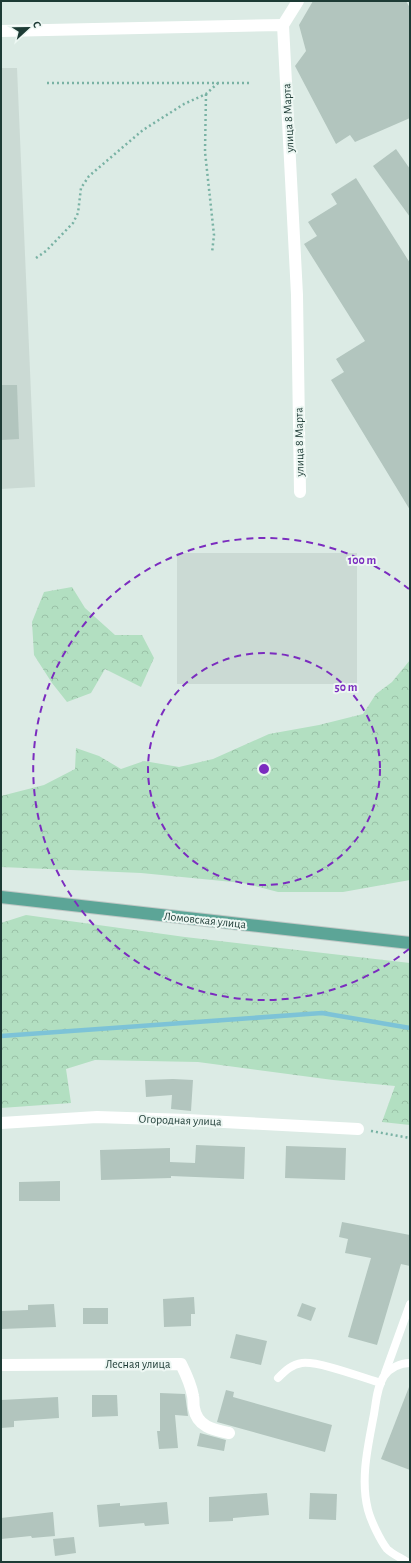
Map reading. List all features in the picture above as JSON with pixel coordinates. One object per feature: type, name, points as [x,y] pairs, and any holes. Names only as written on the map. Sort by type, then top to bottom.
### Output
[{"type":"main road","name":"Ломовская улица","points":[[1,897],[410,943]]},
{"type":"street","points":[[1,31],[283,25],[298,1]]},
{"type":"street","name":"улица 8 Марта","points":[[283,25],[297,295],[300,492]]},
{"type":"street","name":"Огородная улица","points":[[1,1123],[97,1117],[187,1120],[358,1130]]},
{"type":"street","name":"Лесная улица","points":[[1,1366],[181,1364],[187,1376],[197,1417],[202,1424],[211,1429],[229,1433]]},
{"type":"lane","points":[[407,1562],[387,1549],[368,1510],[365,1484],[365,1461],[377,1396],[410,1304]]},
{"type":"lane","points":[[278,1378],[288,1368],[302,1363],[321,1365],[382,1380]]},
{"type":"lane","points":[[382,1380],[392,1368],[405,1363],[410,1363]]},
{"type":"path","points":[[36,258],[46,251],[73,223],[78,213],[81,188],[89,176],[143,130],[184,104],[206,94],[218,83]]},
{"type":"path","points":[[47,84],[252,83]]},
{"type":"path","points":[[206,94],[205,152],[214,235],[212,253]]},
{"type":"path","points":[[358,1130],[410,1138]]},
{"type":"shaded area","points":[[1,68],[17,68],[35,487],[1,489]]},
{"type":"shaded area","points":[[177,553],[357,553],[357,684],[177,684]]},
{"type":"green space","points":[[72,587],[85,608],[115,635],[142,635],[154,658],[141,687],[105,669],[91,693],[67,702],[52,683],[34,655],[32,622],[44,592]]},
{"type":"green space","points":[[410,660],[410,880],[343,892],[278,892],[243,883],[141,873],[1,867],[1,796],[44,785],[75,769],[76,748],[99,756],[121,769],[144,761],[179,767],[213,759],[269,734],[319,725],[363,714],[376,694],[392,682]]},
{"type":"green space","points":[[26,915],[185,937],[410,963],[410,1125],[382,1122],[395,1086],[333,1080],[198,1062],[95,1060],[66,1069],[71,1103],[1,1108],[1,923]]},
{"type":"building","points":[[313,1],[406,1],[410,8],[410,118],[355,142],[350,135],[336,144],[295,66],[306,51],[299,25]]},
{"type":"building","points":[[396,149],[410,169],[410,217],[373,166]]},
{"type":"building","points":[[356,178],[410,263],[410,510],[331,380],[344,372],[336,359],[365,341],[304,244],[317,236],[308,222],[337,204],[331,194]]},
{"type":"building","points":[[1,385],[17,385],[19,439],[1,440]]},
{"type":"building","points":[[145,1080],[193,1080],[191,1111],[171,1109],[172,1095],[146,1097]]},
{"type":"building","points":[[196,1145],[245,1147],[244,1179],[171,1176],[171,1178],[101,1180],[100,1150],[170,1148],[170,1162],[195,1163]]},
{"type":"building","points":[[286,1146],[346,1148],[345,1180],[285,1178]]},
{"type":"building","points":[[60,1181],[60,1201],[19,1201],[19,1182]]},
{"type":"building","points":[[342,1222],[410,1235],[410,1266],[401,1264],[377,1345],[348,1337],[371,1258],[345,1253],[348,1239],[339,1237]]},
{"type":"building","points":[[194,1297],[195,1314],[191,1314],[191,1326],[164,1327],[163,1299]]},
{"type":"building","points":[[302,1303],[316,1308],[311,1321],[297,1316]]},
{"type":"building","points":[[54,1304],[56,1327],[1,1329],[1,1311],[28,1310],[28,1305]]},
{"type":"building","points":[[83,1308],[108,1308],[108,1324],[83,1324]]},
{"type":"building","points":[[236,1334],[267,1341],[261,1365],[230,1358]]},
{"type":"building","points":[[410,1387],[410,1470],[381,1459]]},
{"type":"building","points":[[226,1390],[234,1392],[233,1397],[332,1425],[325,1452],[217,1422]]},
{"type":"building","points":[[160,1393],[185,1394],[188,1416],[175,1415],[178,1448],[159,1449],[157,1431],[160,1431]]},
{"type":"building","points":[[92,1395],[117,1395],[118,1416],[92,1417]]},
{"type":"building","points":[[58,1397],[59,1418],[14,1421],[14,1427],[1,1428],[1,1400]]},
{"type":"building","points":[[200,1433],[226,1440],[224,1451],[197,1446]]},
{"type":"building","points":[[267,1493],[269,1515],[233,1518],[233,1521],[209,1522],[209,1497]]},
{"type":"building","points":[[310,1493],[337,1494],[336,1520],[309,1519]]},
{"type":"building","points":[[167,1502],[169,1524],[145,1526],[144,1523],[99,1527],[97,1505],[120,1503],[120,1506]]},
{"type":"building","points":[[53,1512],[55,1536],[32,1538],[31,1536],[1,1539],[1,1518]]},
{"type":"building","points":[[74,1537],[76,1553],[55,1556],[53,1539]]},
{"type":"waterway","points":[[1,1036],[322,1013],[410,1028]]}]
